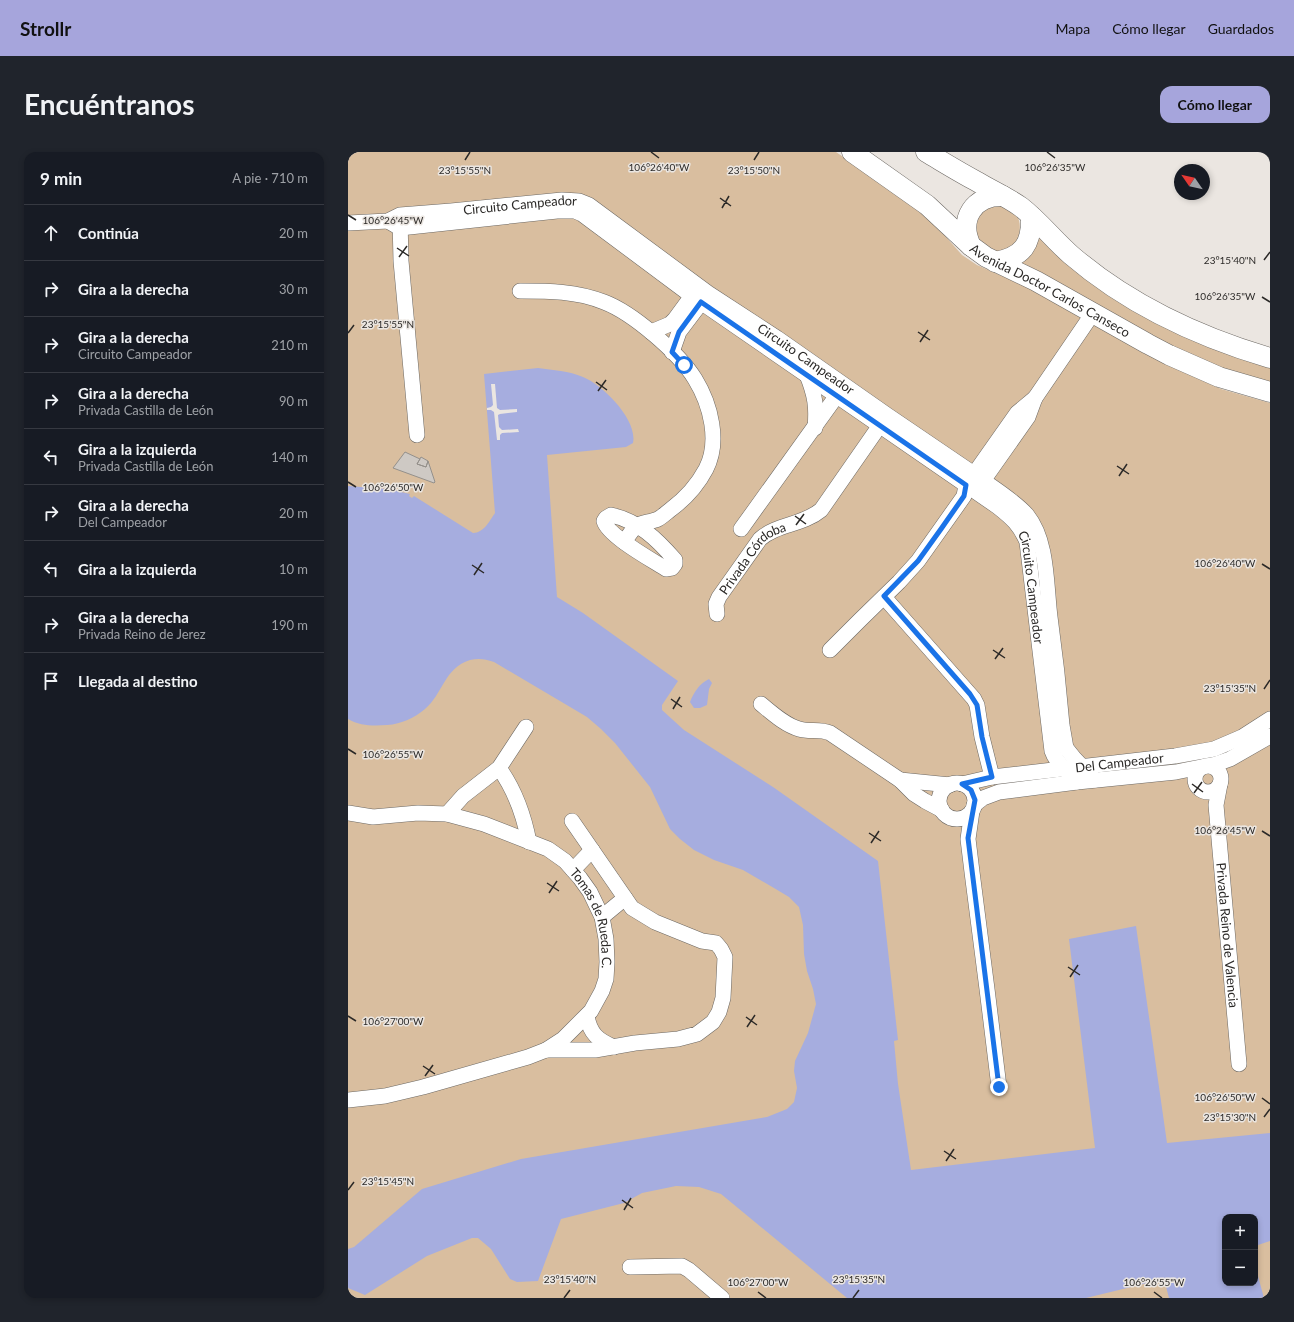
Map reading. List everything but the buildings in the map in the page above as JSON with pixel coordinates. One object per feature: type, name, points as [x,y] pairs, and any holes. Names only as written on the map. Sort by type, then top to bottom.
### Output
[{"type":"main road","name":"Avenida Doctor Carlos Canseco","points":[[852,152],[927,205],[971,246],[995,262],[1036,280],[1148,344],[1197,368],[1245,386],[1270,392]]},
{"type":"main road","points":[[926,152],[1003,196],[1031,216],[1071,255],[1120,292],[1193,330],[1232,346],[1270,358]]},
{"type":"main road","points":[[971,246],[967,237],[966,228],[967,219],[971,210],[977,203],[985,198],[1003,196]]},
{"type":"main road","points":[[995,262],[1012,258],[1025,247],[1029,237],[1031,216]]},
{"type":"street","name":"Circuito Campeador","points":[[348,224],[557,211],[577,206],[582,214],[700,294],[807,375],[841,390]]},
{"type":"street","points":[[396,221],[417,435]]},
{"type":"street","points":[[520,292],[555,291],[580,294],[605,302],[637,321],[672,352],[695,379],[705,399],[712,427],[713,443],[706,468],[698,484],[684,499],[658,519],[638,525],[624,542]]},
{"type":"street","name":"Circuito Campeador","points":[[700,294],[777,338],[841,390],[973,486],[998,507],[1022,518],[1035,527],[1040,538],[1047,580],[1066,748],[1095,780]]},
{"type":"street","points":[[651,332],[670,324],[700,294]]},
{"type":"street","points":[[672,352],[679,332],[700,294]]},
{"type":"street","points":[[830,650],[918,561],[973,486],[1028,417],[1035,398],[1093,313]]},
{"type":"street","points":[[807,375],[815,400],[815,428]]},
{"type":"street","points":[[741,529],[841,390]]},
{"type":"street","name":"Privada Córdoba","points":[[717,614],[716,604],[719,597],[760,540],[767,533],[813,516],[821,510],[884,421]]},
{"type":"street","points":[[611,516],[619,517],[638,525],[650,535],[663,546],[675,560],[675,564],[672,568],[666,569],[637,551],[606,526],[604,521],[606,518],[611,516]]},
{"type":"street","name":"Circuito Campeador","points":[[1022,518],[1023,531],[1027,542],[1052,751],[1054,756],[1077,782]]},
{"type":"street","points":[[637,551],[650,535],[658,519]]},
{"type":"street","points":[[884,596],[974,699],[977,705],[982,737],[992,777]]},
{"type":"street","points":[[1035,618],[1050,617]]},
{"type":"street","name":"Del Campeador","points":[[761,704],[788,724],[799,729],[830,733],[900,780],[914,794],[946,814],[968,838]]},
{"type":"street","name":"Del Campeador","points":[[900,780],[956,785],[992,777],[1185,754],[1214,749],[1242,737],[1270,719]]},
{"type":"street","points":[[447,814],[464,796],[499,768],[526,727]]},
{"type":"street","name":"Del Campeador","points":[[973,808],[983,798],[999,792],[1176,772],[1205,767],[1230,759],[1270,736]]},
{"type":"street","points":[[1214,749],[1205,767],[1196,776],[1200,788],[1212,796],[1216,805]]},
{"type":"street","points":[[1038,772],[1045,764],[1052,751]]},
{"type":"street","points":[[1185,754],[1205,767],[1214,768],[1219,772],[1220,783],[1213,791],[1200,788]]},
{"type":"street","name":"Del Campeador","points":[[1220,783],[1232,762],[1240,754]]},
{"type":"street","points":[[499,768],[508,781],[524,819],[529,842]]},
{"type":"street","name":"Del Campeador","points":[[1176,772],[1200,788]]},
{"type":"street","name":"Privada Reino de Valencia","points":[[1220,783],[1216,805],[1239,1064]]},
{"type":"street","points":[[973,808],[968,815],[963,818],[957,819],[946,814],[940,805],[940,799],[945,788],[956,785],[971,790],[974,795],[973,808],[968,838],[999,1087]]},
{"type":"street","name":"Tomas de Rueda C.","points":[[348,813],[373,817],[418,813],[447,814],[484,824],[548,849],[565,861],[590,892],[602,917],[606,939],[607,962],[606,979],[602,991],[591,1011],[563,1039],[546,1050],[528,1057],[423,1087],[385,1096],[348,1100]]},
{"type":"street","points":[[546,1050],[595,1050],[635,1043],[678,1039],[697,1034],[713,1022],[719,1012],[723,998],[725,957],[716,943],[702,941],[655,922],[632,908],[572,821]]},
{"type":"street","points":[[573,870],[592,850]]},
{"type":"street","points":[[602,917],[625,898]]},
{"type":"street","points":[[587,1016],[589,1027],[600,1041],[614,1047]]},
{"type":"street","points":[[630,1267],[682,1266],[690,1270],[722,1298]]},
{"type":"shaded area","points":[[348,152],[836,152],[909,202],[931,220],[962,255],[977,265],[1052,298],[1165,363],[1221,389],[1270,403],[1270,1298],[348,1298]]},
{"type":"shaded area","points":[[1000,206],[1007,208],[1016,215],[1020,223],[1020,229],[1018,242],[997,254],[978,244],[975,222],[985,210],[991,207]]},
{"type":"shaded area","points":[[1036,234],[1073,266],[1270,363],[1270,384],[1198,362],[1014,262]]},
{"type":"water","points":[[538,368],[572,373],[591,381],[600,387],[617,404],[625,414],[630,424],[633,434],[633,443],[626,447],[547,455],[557,597],[583,613],[678,681],[662,705],[662,710],[684,730],[773,787],[878,861],[898,1040],[894,1041],[898,1084],[911,1170],[1095,1148],[1069,939],[1136,926],[1167,1143],[1270,1133],[1270,1241],[1258,1245],[1258,1214],[1222,1214],[1222,1286],[1258,1286],[1258,1276],[1264,1298],[1169,1298],[1164,1279],[1086,1298],[847,1298],[721,1194],[699,1187],[676,1186],[642,1193],[624,1203],[561,1219],[538,1281],[517,1282],[510,1279],[491,1249],[478,1238],[472,1238],[427,1256],[365,1295],[348,1288],[348,1249],[354,1247],[422,1189],[521,1159],[767,1117],[787,1109],[794,1102],[797,1088],[794,1071],[795,1061],[808,1033],[816,1004],[804,954],[803,925],[799,907],[789,897],[743,870],[714,860],[694,850],[680,839],[670,829],[650,787],[615,743],[587,717],[494,662],[479,659],[470,660],[461,664],[455,669],[449,675],[431,703],[421,712],[408,720],[392,724],[372,725],[357,723],[348,719],[348,486],[388,489],[410,494],[409,496],[412,498],[414,496],[473,533],[483,529],[495,513],[484,374]]},
{"type":"water","points":[[709,679],[712,683],[709,689],[707,705],[700,708],[694,708],[690,702],[693,695],[705,681]]},
{"type":"pier","points":[[491,384],[495,384],[497,408],[500,410],[517,409],[517,412],[498,415],[499,427],[502,430],[518,429],[519,432],[502,433],[500,435],[500,440],[497,440],[494,412],[487,410],[487,408],[493,405]]},
{"type":"route","points":[[684,365],[672,352],[679,332],[701,302],[966,485],[964,496],[918,561],[884,596],[970,694],[977,705],[982,737],[992,777],[962,784],[971,790],[975,800],[968,838],[999,1087]]}]
